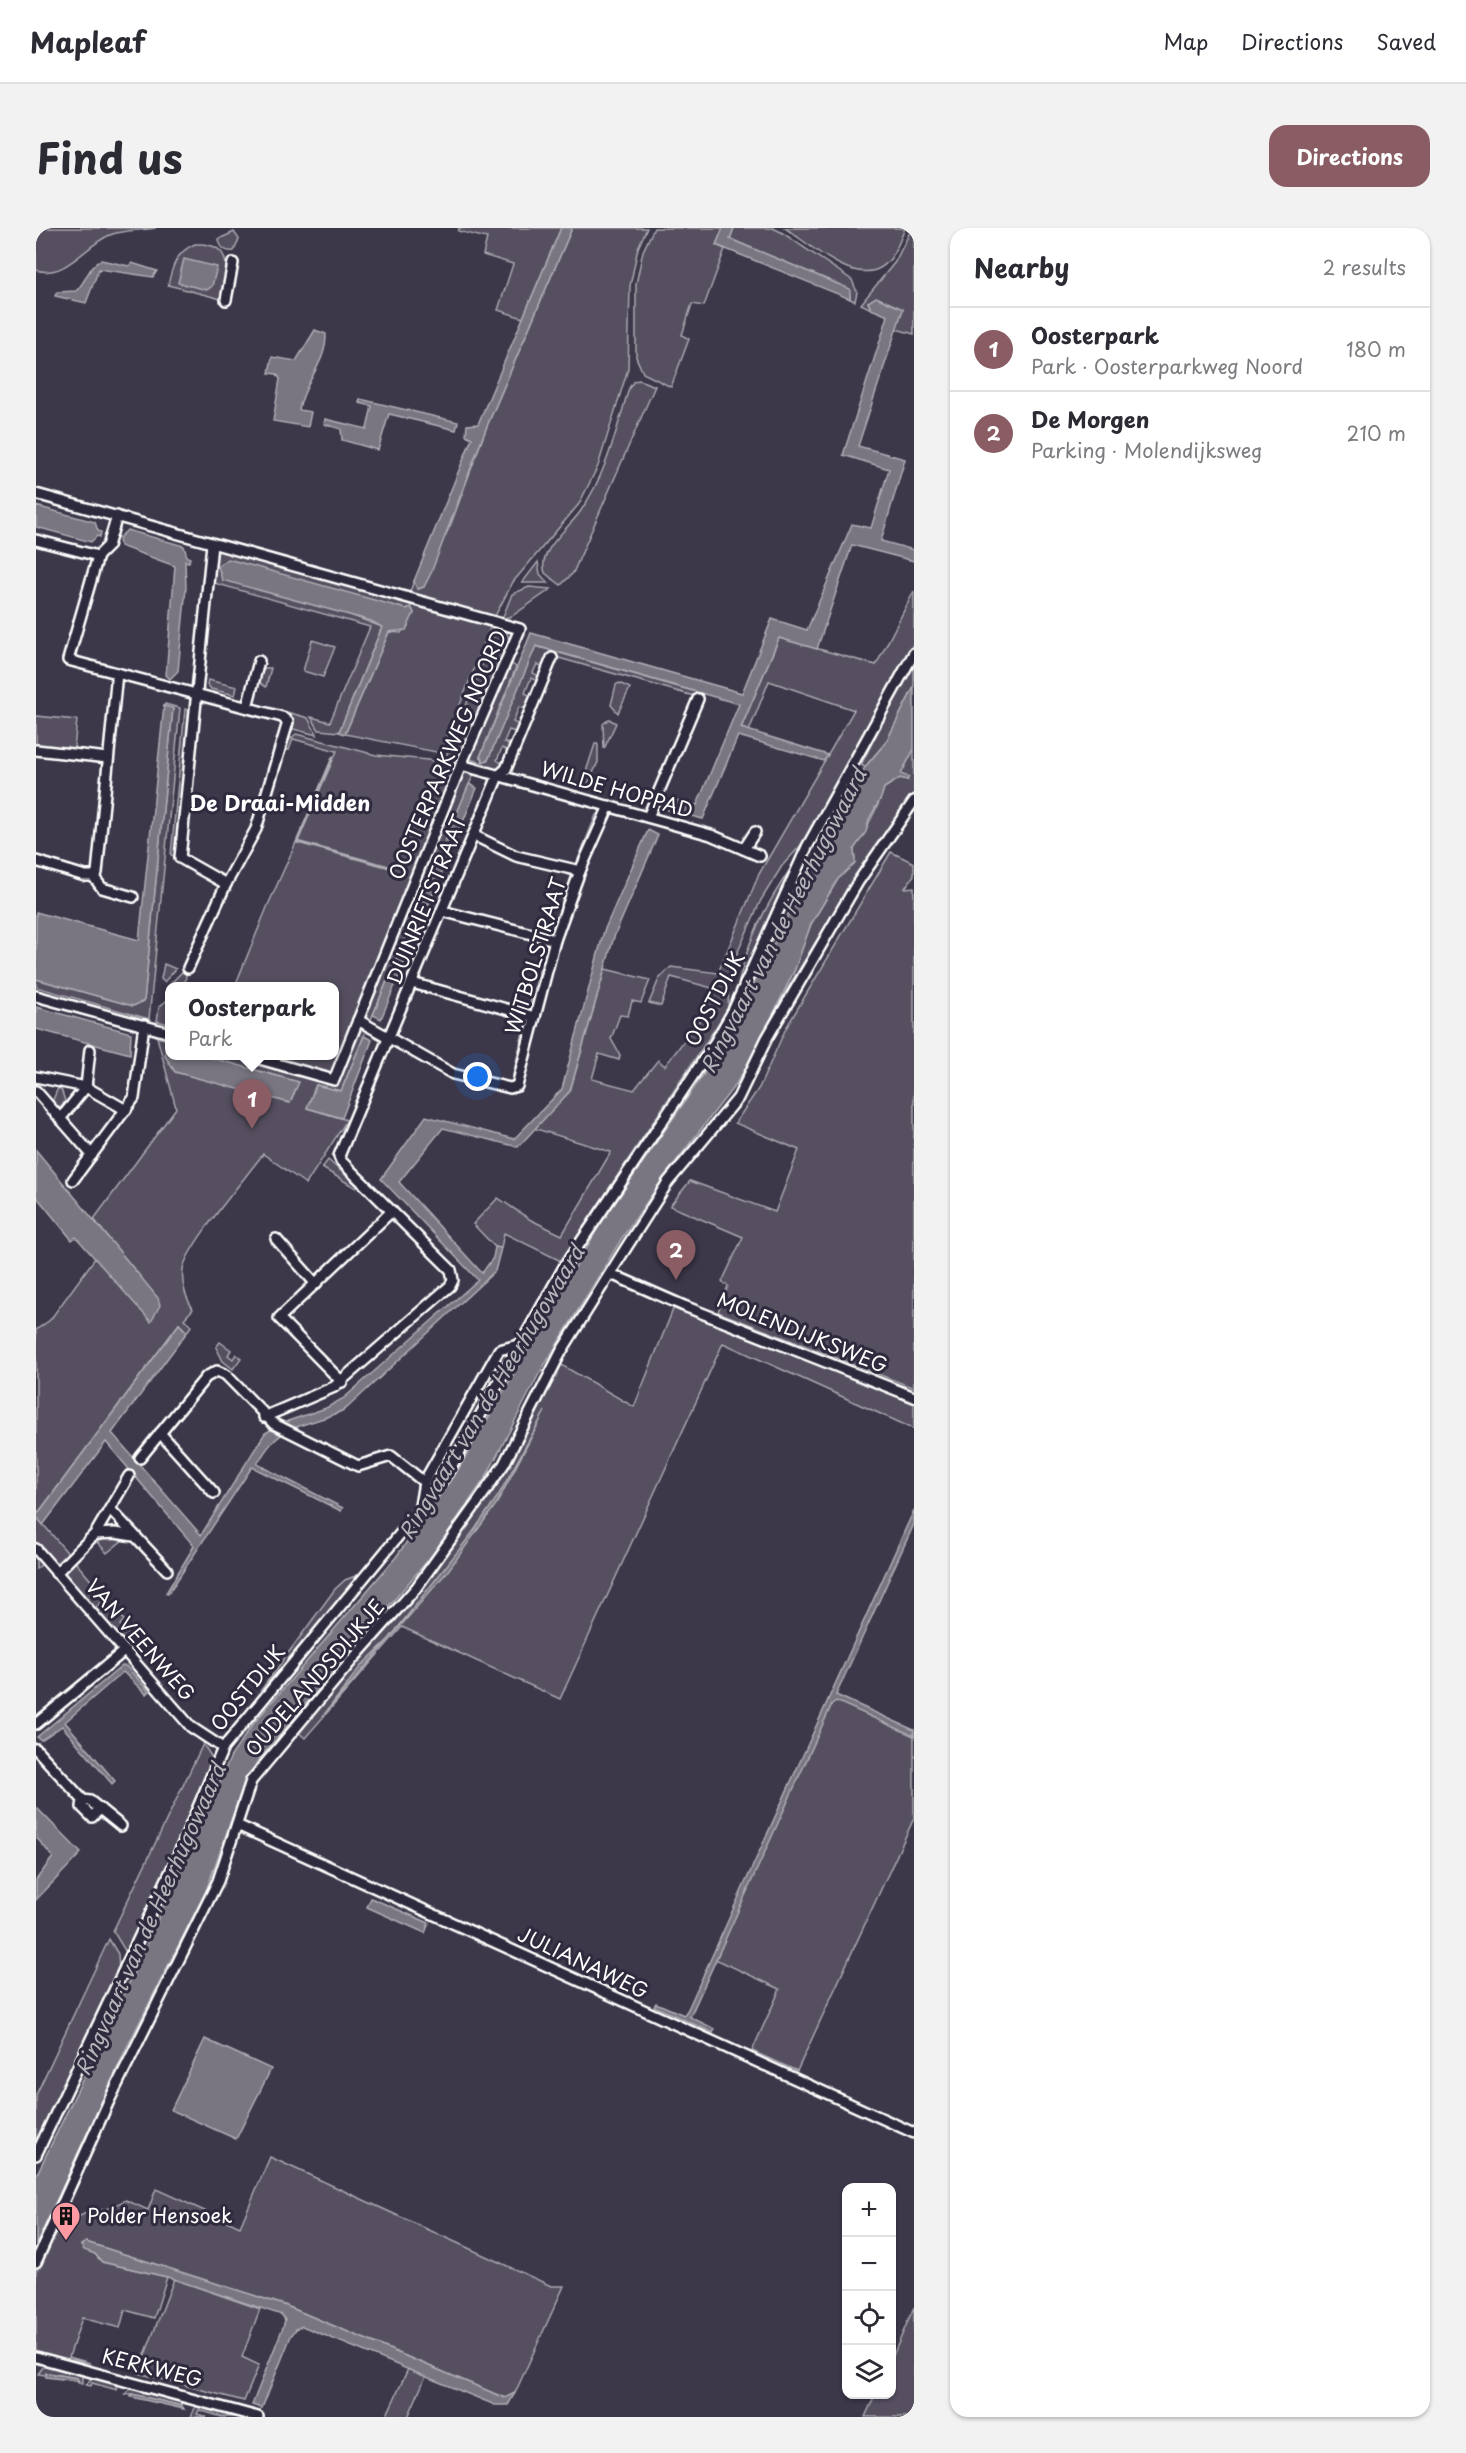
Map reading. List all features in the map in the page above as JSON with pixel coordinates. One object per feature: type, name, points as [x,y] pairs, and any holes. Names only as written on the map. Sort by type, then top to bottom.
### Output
[{"type":"street","points":[[226,300],[233,264]]},
{"type":"street","name":"OOSTERPARKWEG NOORD","points":[[36,494],[520,629],[461,765],[334,1080],[263,1060]]},
{"type":"street","points":[[117,516],[108,546],[98,556],[68,660],[247,707],[284,718],[288,725],[256,829],[226,884],[188,968]]},
{"type":"street","points":[[36,540],[98,556]]},
{"type":"street","points":[[212,544],[180,858],[226,884]]},
{"type":"street","name":"OOSTDIJK","points":[[36,2155],[175,1862],[223,1748],[419,1511],[463,1447],[518,1345],[597,1216],[723,1029],[807,847],[914,653]]},
{"type":"street","name":"DUINRIETSTRAAT","points":[[392,1211],[339,1157],[498,776],[506,769],[552,658]]},
{"type":"street","points":[[247,707],[259,661]]},
{"type":"street","points":[[93,876],[98,869],[117,673]]},
{"type":"street","points":[[648,817],[698,699]]},
{"type":"street","points":[[36,750],[108,758]]},
{"type":"street","name":"WILDE HOPPAD","points":[[461,765],[711,835],[760,856]]},
{"type":"street","name":"OUDELANDSDIJKJE","points":[[36,2262],[108,2103],[218,1881],[243,1803],[259,1769],[416,1588],[504,1464],[561,1352],[668,1182],[738,1098],[767,1038],[858,882],[914,801]]},
{"type":"street","name":"WITBOLSTRAAT","points":[[390,1039],[453,1074],[510,1089],[517,1086],[555,940],[580,872],[609,806]]},
{"type":"street","points":[[744,849],[755,832]]},
{"type":"street","points":[[473,835],[516,856],[580,872]]},
{"type":"street","points":[[36,861],[93,876],[102,888],[134,897]]},
{"type":"street","points":[[442,911],[555,940]]},
{"type":"street","points":[[412,983],[535,1017]]},
{"type":"street","points":[[36,996],[165,1031]]},
{"type":"street","points":[[358,1020],[390,1039]]},
{"type":"street","points":[[73,1180],[134,1098],[144,1025]]},
{"type":"street","points":[[60,1119],[86,1087],[90,1050]]},
{"type":"street","points":[[36,1077],[86,1087],[126,1110]]},
{"type":"street","points":[[36,1091],[93,1155]]},
{"type":"street","points":[[264,1417],[322,1395],[342,1382],[450,1286],[453,1280],[451,1270],[392,1211],[279,1318],[342,1382]]},
{"type":"street","points":[[276,1239],[316,1284]]},
{"type":"street","name":"MOLENDIJKSWEG","points":[[611,1274],[695,1311],[914,1397]]},
{"type":"street","name":"OOSTDIJK","points":[[419,1511],[424,1482],[499,1350],[518,1345]]},
{"type":"street","points":[[140,1458],[213,1372],[226,1375],[264,1417],[290,1433],[358,1466],[391,1456],[424,1482]]},
{"type":"street","points":[[160,1433],[214,1493]]},
{"type":"street","points":[[56,1573],[95,1534],[129,1476]]},
{"type":"street","points":[[110,1509],[168,1570]]},
{"type":"street","points":[[95,1534],[115,1533],[136,1537]]},
{"type":"street","name":"VAN VEENWEG","points":[[36,1549],[191,1727],[223,1748]]},
{"type":"street","points":[[36,1724],[124,1650]]},
{"type":"street","points":[[36,1749],[83,1800],[82,1807],[92,1817],[100,1809],[121,1826]]},
{"type":"street","name":"JULIANAWEG","points":[[237,1825],[914,2133]]},
{"type":"street","name":"KERKWEG","points":[[36,2357],[258,2417]]},
{"type":"shaded area","points":[[36,228],[156,228],[110,235],[66,266],[47,271],[36,270]]},
{"type":"shaded area","points":[[459,228],[561,228],[523,318],[498,310],[513,264],[483,255],[487,238],[458,231]]},
{"type":"shaded area","points":[[561,228],[572,228],[487,426],[431,573],[424,587],[417,589],[414,581],[472,438],[466,435],[467,425],[478,424]]},
{"type":"shaded area","points":[[572,228],[647,228],[638,248],[630,286],[628,369],[598,466],[579,504],[513,582],[495,616],[409,594],[414,581],[419,589],[451,524],[487,426]]},
{"type":"shaded area","points":[[654,228],[723,228],[716,245],[725,249],[704,306],[692,304],[682,335],[689,339],[671,387],[643,373],[636,357],[636,284],[643,251]]},
{"type":"shaded area","points":[[723,228],[734,228],[730,239],[850,289],[850,299],[716,245]]},
{"type":"shaded area","points":[[734,228],[773,228],[781,232],[852,280],[857,292],[855,301],[850,299],[849,289],[730,239]]},
{"type":"shaded area","points":[[785,228],[905,228],[891,258],[879,268],[866,272],[852,269],[822,255]]},
{"type":"shaded area","points":[[914,228],[914,334],[896,329],[903,309],[868,302],[871,309],[861,304],[895,262]]},
{"type":"shaded area","points":[[234,232],[239,239],[234,251],[226,250],[220,244],[219,239]]},
{"type":"shaded area","points":[[195,244],[217,248],[222,253],[226,269],[221,299],[168,285],[173,266],[179,256]]},
{"type":"shaded area","points":[[184,259],[217,267],[212,286],[207,290],[178,283]]},
{"type":"shaded area","points":[[101,260],[129,266],[132,263],[157,271],[153,277],[99,269],[86,303],[55,296],[57,292],[76,291],[93,266]]},
{"type":"shaded area","points":[[876,297],[903,309],[858,446],[905,459],[881,541],[914,550],[914,561],[852,545],[817,649],[779,638],[741,728],[828,755],[824,761],[738,736],[703,819],[668,810],[671,799],[697,805],[739,704],[536,646],[488,760],[482,762],[483,759],[480,757],[531,633],[742,693],[772,619],[807,630],[852,524],[871,528],[889,469],[843,455],[888,316],[871,309],[868,302]]},
{"type":"shaded area","points":[[315,330],[326,334],[323,354],[305,390],[299,410],[311,412],[308,427],[273,421],[280,379],[277,374],[269,373],[272,357],[296,361]]},
{"type":"shaded area","points":[[639,380],[655,386],[573,573],[561,585],[545,573],[545,557],[555,541],[580,512],[597,483],[604,468],[629,388],[634,381]]},
{"type":"shaded area","points":[[360,399],[458,422],[456,430],[389,414],[378,450],[342,440],[341,429],[324,424],[325,419],[367,429],[372,406],[359,403]]},
{"type":"shaded area","points":[[36,506],[95,522],[98,531],[101,532],[100,537],[97,536],[91,542],[36,527]]},
{"type":"shaded area","points":[[127,530],[184,546],[187,557],[190,558],[189,562],[185,561],[186,588],[178,671],[170,679],[166,675],[175,566],[120,546],[119,538]]},
{"type":"shaded area","points":[[216,548],[491,626],[441,753],[345,734],[389,632],[401,633],[414,613],[411,607],[406,609],[223,563],[221,566],[382,627],[339,732],[319,730],[311,717],[330,722],[370,627],[214,583]]},
{"type":"shaded area","points":[[228,559],[406,609],[411,607],[414,613],[406,630],[389,632],[345,734],[339,732],[382,627],[371,621],[222,580],[218,566]]},
{"type":"shaded area","points":[[538,562],[540,574],[548,583],[522,583]]},
{"type":"shaded area","points":[[529,587],[551,589],[512,616],[502,619],[512,594]]},
{"type":"shaded area","points":[[914,591],[914,642],[890,691],[803,843],[782,866],[761,900],[735,958],[729,983],[728,1009],[561,1261],[504,1233],[501,1248],[495,1247],[473,1224],[498,1198],[531,1220],[562,1235],[611,1152],[533,1128],[570,1091],[605,969],[650,980],[641,1003],[632,1001],[628,1016],[620,1015],[611,1039],[620,1055],[619,1060],[599,1054],[592,1079],[634,1090],[658,1060],[665,1066],[699,1021],[712,988],[671,977],[661,1006],[649,1003],[659,979],[671,967],[718,973],[759,874],[854,710],[769,681],[749,731],[741,728],[779,638],[876,665]]},
{"type":"shaded area","points":[[497,627],[505,629],[510,641],[460,760],[457,762],[445,759]]},
{"type":"shaded area","points":[[312,640],[335,647],[323,677],[303,671]]},
{"type":"shaded area","points":[[535,646],[703,694],[701,698],[548,655],[543,667],[537,664],[533,673],[539,676],[537,681],[531,678],[525,693],[531,696],[525,709],[519,707],[513,722],[519,725],[515,732],[509,730],[504,742],[510,745],[508,751],[502,748],[497,760],[503,764],[495,770],[484,767],[485,764],[470,759],[509,662],[516,667],[480,757],[488,760]]},
{"type":"shaded area","points":[[914,660],[914,687],[886,742],[865,767],[861,765]]},
{"type":"shaded area","points":[[264,668],[271,668],[266,687],[259,682]]},
{"type":"shaded area","points":[[208,680],[237,687],[235,695],[211,689],[207,684]]},
{"type":"shaded area","points":[[619,683],[630,688],[618,713],[611,705],[616,685]]},
{"type":"shaded area","points":[[914,687],[914,749],[901,774],[909,777],[907,780],[900,778],[884,788],[869,819],[866,832],[854,849],[855,863],[838,879],[811,924],[795,969],[752,1058],[736,1084],[667,1173],[622,1238],[539,1374],[486,1477],[433,1554],[257,1762],[241,1792],[206,1891],[126,2049],[36,2245],[36,2176],[130,1981],[231,1756],[253,1724],[396,1557],[458,1470],[599,1226],[725,1043],[828,833],[865,767],[886,742]]},
{"type":"shaded area","points":[[165,704],[180,708],[149,1019],[36,987],[36,979],[133,1006],[144,1001],[173,709],[164,706]]},
{"type":"shaded area","points":[[164,706],[173,708],[144,1001],[133,1006],[36,979],[36,912],[139,940]]},
{"type":"shaded area","points":[[185,709],[190,711],[176,857],[171,855]]},
{"type":"shaded area","points":[[287,712],[308,718],[317,735],[293,729],[292,718]]},
{"type":"shaded area","points":[[36,716],[77,720],[74,749],[36,745]]},
{"type":"shaded area","points":[[609,719],[616,723],[604,749],[603,724]]},
{"type":"shaded area","points":[[296,734],[376,755],[428,760],[474,773],[341,1091],[316,1085],[307,1108],[347,1120],[306,1184],[263,1154],[218,1212],[187,1258],[183,1269],[183,1284],[193,1309],[184,1319],[191,1326],[187,1332],[179,1324],[36,1516],[36,1330],[50,1320],[109,1239],[94,1219],[176,1108],[157,1037],[165,1039],[165,1060],[339,1060],[339,982],[237,982],[268,905],[337,751],[293,739],[289,750],[285,749],[287,742]]},
{"type":"shaded area","points":[[595,744],[598,744],[598,762],[588,784],[582,784]]},
{"type":"shaded area","points":[[914,749],[914,795],[865,861],[769,1019],[795,969],[811,924],[838,879],[855,859],[854,849],[884,788],[900,778],[907,780],[901,774]]},
{"type":"shaded area","points":[[469,784],[477,788],[381,1019],[373,1015]]},
{"type":"shaded area","points":[[596,815],[600,817],[581,863],[577,862]]},
{"type":"shaded area","points":[[648,830],[658,835],[614,937],[570,1091],[518,1147],[443,1128],[399,1182],[482,1273],[493,1258],[495,1247],[501,1248],[495,1271],[347,1408],[290,1430],[269,1446],[257,1464],[343,1508],[341,1511],[252,1467],[168,1594],[166,1593],[194,1546],[106,1442],[43,1525],[36,1516],[179,1324],[187,1332],[112,1433],[201,1535],[265,1433],[288,1421],[326,1408],[344,1398],[478,1280],[381,1179],[426,1116],[514,1139],[562,1089],[604,931]]},
{"type":"shaded area","points":[[891,852],[914,863],[914,875],[905,888],[914,887],[914,1388],[718,1312],[728,1286],[722,1282],[743,1237],[670,1206],[690,1181],[775,1212],[799,1150],[735,1123],[759,1088],[786,1028]]},
{"type":"shaded area","points":[[795,862],[736,996],[745,959],[758,926]]},
{"type":"shaded area","points":[[543,958],[546,959],[532,1008],[529,1007]]},
{"type":"shaded area","points":[[164,964],[176,969],[164,982],[161,979]]},
{"type":"shaded area","points":[[182,972],[186,974],[185,982],[172,982]]},
{"type":"shaded area","points":[[165,1002],[165,1023],[157,1021],[159,1007]]},
{"type":"shaded area","points":[[36,1007],[131,1033],[130,1054],[36,1029]]},
{"type":"shaded area","points":[[524,1028],[527,1028],[516,1076],[513,1075]]},
{"type":"shaded area","points":[[364,1036],[372,1040],[342,1118],[307,1108],[316,1085],[341,1091]]},
{"type":"shaded area","points":[[168,1060],[219,1060],[299,1082],[290,1103],[175,1072]]},
{"type":"shaded area","points":[[58,1088],[61,1089],[65,1101],[60,1109],[52,1102]]},
{"type":"shaded area","points":[[36,1150],[158,1298],[160,1305],[151,1322],[76,1237],[72,1240],[36,1196]]},
{"type":"shaded area","points":[[328,1160],[358,1186],[356,1188],[322,1168]]},
{"type":"shaded area","points":[[674,1307],[914,1402],[914,1429],[723,1343],[560,1699],[402,1627],[305,1738],[298,1732],[358,1660],[402,1612],[435,1567],[560,1364],[634,1407]]},
{"type":"shaded area","points":[[220,1342],[231,1350],[228,1355],[233,1359],[236,1354],[241,1358],[233,1369],[223,1361],[216,1347]]},
{"type":"shaded area","points":[[545,1411],[497,1503],[447,1572],[323,1716],[361,1666],[389,1639],[473,1532],[498,1496]]},
{"type":"shaded area","points":[[914,1510],[914,1524],[836,1695],[914,1730],[914,1736],[836,1701],[832,1704],[690,2017],[715,2029],[713,2033],[654,2006],[656,2003],[684,2015],[688,2009]]},
{"type":"shaded area","points":[[36,1516],[106,1598],[93,1610],[50,1558],[36,1569]]},
{"type":"shaded area","points":[[108,1537],[124,1539],[107,1553],[97,1542]]},
{"type":"shaded area","points":[[363,1573],[259,1693],[335,1589],[345,1580]]},
{"type":"shaded area","points":[[109,1602],[124,1620],[120,1625],[130,1636],[123,1643],[96,1613]]},
{"type":"shaded area","points":[[122,1666],[126,1666],[149,1691],[146,1694],[123,1672],[65,1722],[115,1781],[112,1784],[62,1726],[41,1740],[37,1737]]},
{"type":"shaded area","points":[[832,1696],[914,1732],[914,1818],[797,2071],[752,2051],[780,1989],[713,1958]]},
{"type":"shaded area","points":[[203,1744],[213,1759],[170,1863],[127,1954],[113,1931]]},
{"type":"shaded area","points":[[36,1807],[81,1853],[36,1900],[36,1880],[53,1857],[36,1837]]},
{"type":"shaded area","points":[[371,1898],[429,1923],[425,1933],[367,1907]]},
{"type":"shaded area","points":[[109,1939],[118,1954],[119,1971],[36,2146],[36,2095]]},
{"type":"shaded area","points":[[205,2039],[271,2069],[236,2139],[171,2110]]},
{"type":"shaded area","points":[[270,2157],[551,2286],[564,2286],[515,2393],[505,2398],[284,2305],[86,2242],[81,2246],[95,2254],[102,2262],[167,2277],[154,2318],[125,2310],[120,2328],[82,2318],[69,2357],[90,2363],[36,2353],[36,2271],[56,2228],[94,2209],[104,2210],[126,2200],[148,2210],[156,2189],[240,2227]]},
{"type":"shaded area","points":[[86,2242],[284,2305],[505,2398],[515,2393],[508,2405],[495,2405],[302,2326],[296,2329],[291,2336],[262,2408],[252,2405],[283,2327],[285,2320],[282,2315],[167,2277],[102,2262],[95,2254],[84,2250],[81,2245]]},
{"type":"shaded area","points":[[174,2279],[260,2309],[242,2357],[259,2365],[244,2401],[138,2373]]},
{"type":"shaded area","points":[[914,2307],[914,2417],[865,2417],[873,2399],[896,2399],[896,2349]]},
{"type":"shaded area","points":[[46,2363],[82,2373],[82,2384],[78,2383],[77,2378],[49,2373],[38,2374]]},
{"type":"shaded area","points":[[408,2369],[426,2376],[408,2417],[386,2417]]},
{"type":"shaded area","points":[[46,2373],[77,2378],[79,2381],[46,2377]]},
{"type":"shaded area","points":[[93,2376],[115,2381],[117,2390],[92,2383],[91,2386],[86,2385]]},
{"type":"shaded area","points":[[133,2387],[181,2396],[182,2406],[125,2394]]},
{"type":"shaded area","points":[[132,2394],[182,2406],[184,2409],[131,2397]]},
{"type":"shaded area","points":[[196,2405],[247,2417],[222,2417],[199,2410],[197,2414],[207,2417],[191,2417]]},
{"type":"waterway","points":[[333,757],[297,842],[393,868]]},
{"type":"place","name":"Oosterpark","points":[[252,1129]]},
{"type":"place","name":"De Morgen","points":[[676,1280]]},
{"type":"place","name":"Polder Hensoek","points":[[66,2242]]},
{"type":"district","name":"De Draai-Midden","points":[[280,804]]},
{"type":"water label","name":"Ringvaart van de Heerhugowaard","points":[[784,921]]},
{"type":"water label","name":"Ringvaart van de Heerhugowaard","points":[[492,1393]]},
{"type":"water label","name":"Ringvaart van de Heerhugowaard","points":[[151,1920]]}]
